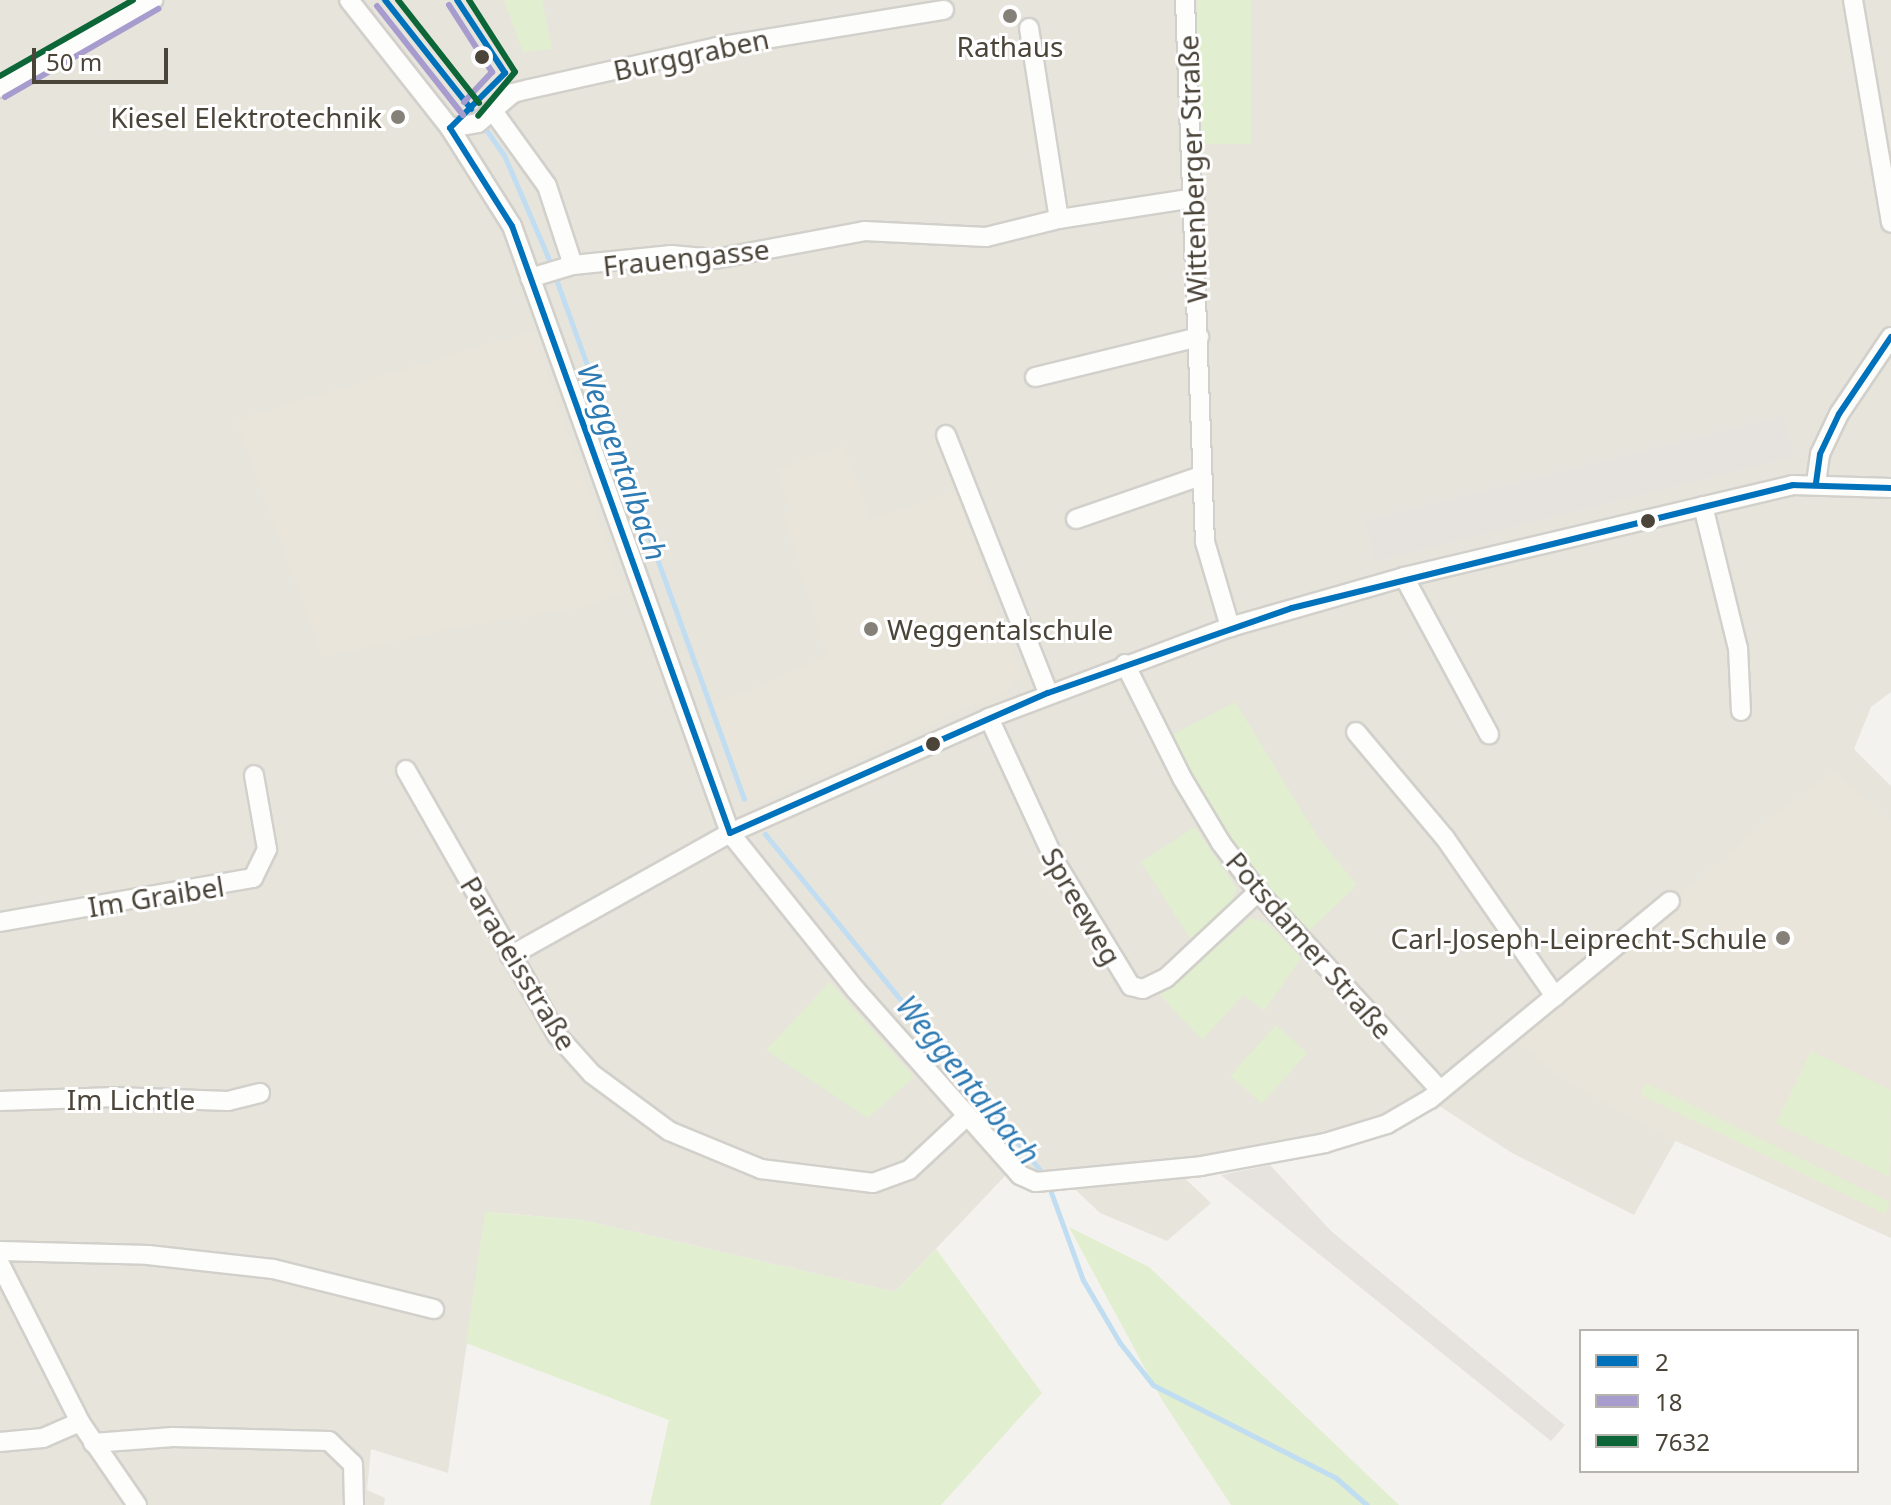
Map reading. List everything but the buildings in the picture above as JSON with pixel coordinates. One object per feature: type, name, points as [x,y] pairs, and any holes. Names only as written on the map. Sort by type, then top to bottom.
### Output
[{"type":"street","points":[[0,88],[153,0]]},
{"type":"street","points":[[349,0],[450,128],[512,226],[536,276],[730,833],[855,989],[1020,1175],[1044,1181],[1201,1166],[1325,1143],[1387,1124],[1440,1090],[1670,901]]},
{"type":"street","name":"Wittenberger Straße","points":[[1185,0],[1205,542],[1230,627]]},
{"type":"street","points":[[1853,0],[1891,223]]},
{"type":"street","name":"Burggraben","points":[[450,128],[478,123],[513,93],[669,57],[944,10]]},
{"type":"street","points":[[1029,28],[1059,219]]},
{"type":"street","points":[[493,111],[547,186],[568,266]]},
{"type":"street","name":"Frauengasse","points":[[536,276],[568,266],[671,255],[715,259],[864,231],[986,237],[1059,219],[1194,198]]},
{"type":"street","name":"Wittenberger Straße","points":[[1035,377],[1199,337]]},
{"type":"street","points":[[1816,483],[1820,454],[1839,414],[1891,337]]},
{"type":"street","points":[[946,435],[1048,693]]},
{"type":"street","points":[[1076,519],[1201,476]]},
{"type":"street","points":[[510,956],[730,833],[1048,693],[1230,627],[1404,577],[1703,506],[1816,483],[1891,488]]},
{"type":"street","points":[[1703,506],[1738,648],[1741,711]]},
{"type":"street","points":[[1404,577],[1489,734]]},
{"type":"street","name":"Potsdamer Straße","points":[[1125,664],[1200,811],[1258,892],[1440,1090]]},
{"type":"street","name":"Spreeweg","points":[[989,718],[1057,865],[1131,986],[1143,989],[1166,978],[1258,892]]},
{"type":"street","points":[[1356,732],[1445,838],[1555,996]]},
{"type":"street","name":"Paradeisstraße","points":[[406,770],[557,1035],[592,1074],[669,1131],[737,1162],[761,1169],[886,1182],[909,1170],[967,1116]]},
{"type":"street","name":"Im Graibel","points":[[0,922],[253,878],[267,849],[254,775]]},
{"type":"street","name":"Im Lichtle","points":[[0,1101],[115,1097],[228,1101],[260,1093]]},
{"type":"street","points":[[0,1251],[148,1255],[273,1269],[434,1309]]},
{"type":"street","points":[[0,1264],[80,1422],[137,1505]]},
{"type":"street","points":[[0,1442],[43,1438],[80,1422]]},
{"type":"street","points":[[93,1443],[173,1437],[329,1441],[353,1464],[354,1505]]},
{"type":"shaded area","points":[[0,0],[1891,0],[1891,692],[1871,707],[1854,749],[1891,786],[1891,1238],[1676,1140],[1634,1215],[1512,1153],[1430,1100],[1402,1117],[1175,1169],[1211,1203],[1167,1241],[1100,1213],[1063,1178],[1005,1176],[895,1292],[582,1220],[486,1212],[448,1473],[371,1449],[367,1490],[385,1498],[384,1505],[0,1505]]},
{"type":"shaded area","points":[[532,331],[624,593],[582,608],[464,626],[323,657],[236,420]]},
{"type":"shaded area","points":[[1784,416],[1794,457],[1375,561],[1365,521]]},
{"type":"shaded area","name":"Weggentalschule","points":[[843,445],[871,519],[956,492],[1020,674],[1008,690],[762,801],[751,800],[743,793],[713,705],[827,657],[784,515],[792,511],[777,470]]},
{"type":"shaded area","points":[[1835,771],[1891,822],[1891,1236],[1664,1136],[1556,1074],[1514,1038],[1774,815]]},
{"type":"shaded area","points":[[1270,1165],[1331,1231],[1565,1425],[1551,1441],[1221,1175]]},
{"type":"green space","points":[[504,0],[542,0],[552,49],[523,52]]},
{"type":"green space","points":[[1197,0],[1251,0],[1251,144],[1197,144]]},
{"type":"green space","points":[[1235,702],[1317,836],[1357,885],[1308,932],[1254,872],[1205,803],[1170,736]]},
{"type":"green space","points":[[1195,827],[1237,889],[1230,904],[1192,941],[1141,862]]},
{"type":"green space","points":[[1250,918],[1267,923],[1301,958],[1264,1011],[1243,995],[1202,1040],[1160,995]]},
{"type":"green space","points":[[830,982],[914,1077],[868,1118],[766,1050]]},
{"type":"green space","points":[[1276,1025],[1307,1053],[1262,1104],[1230,1076]]},
{"type":"green space","points":[[1811,1051],[1891,1090],[1890,1177],[1776,1123]]},
{"type":"green space","points":[[1646,1083],[1890,1202],[1885,1214],[1640,1095]]},
{"type":"green space","points":[[485,1212],[582,1220],[895,1292],[936,1249],[1042,1393],[941,1505],[650,1505],[669,1420],[466,1343]]},
{"type":"green space","points":[[1069,1227],[1149,1267],[1399,1505],[1231,1505],[1162,1400]]},
{"type":"waterway","name":"Weggentalbach","points":[[487,131],[504,155],[548,257],[744,799]]},
{"type":"waterway","name":"Weggentalbach","points":[[765,834],[1044,1175]]},
{"type":"waterway","name":"Weggentalbach","points":[[1048,1184],[1083,1280],[1120,1343],[1153,1385],[1336,1478],[1367,1505]]},
{"type":"transit line","name":"7632","points":[[0,76],[133,0]]},
{"type":"transit line","name":"2","points":[[385,0],[471,109]]},
{"type":"transit line","name":"7632","points":[[398,0],[479,103]]},
{"type":"transit line","name":"2","points":[[450,128],[505,73],[457,0]]},
{"type":"transit line","name":"7632","points":[[469,0],[515,72],[478,116]]},
{"type":"transit line","name":"18","points":[[449,5],[492,72],[464,102]]},
{"type":"transit line","name":"18","points":[[377,6],[463,115]]},
{"type":"transit line","name":"18","points":[[5,97],[158,9]]},
{"type":"transit line","name":"2","points":[[450,128],[512,226],[730,833]]},
{"type":"transit line","name":"2","points":[[1816,483],[1820,454],[1839,414],[1891,337]]},
{"type":"transit line","name":"2","points":[[730,833],[1048,693],[1292,608],[1793,485],[1891,488]]},
{"type":"place","name":"Rathaus","points":[[1010,16]]},
{"type":"place","name":"Kiesel Elektrotechnik","points":[[398,117]]},
{"type":"place","name":"Weggentalschule","points":[[871,629]]},
{"type":"place","name":"Carl-Joseph-Leiprecht-Schule","points":[[1783,938]]}]
